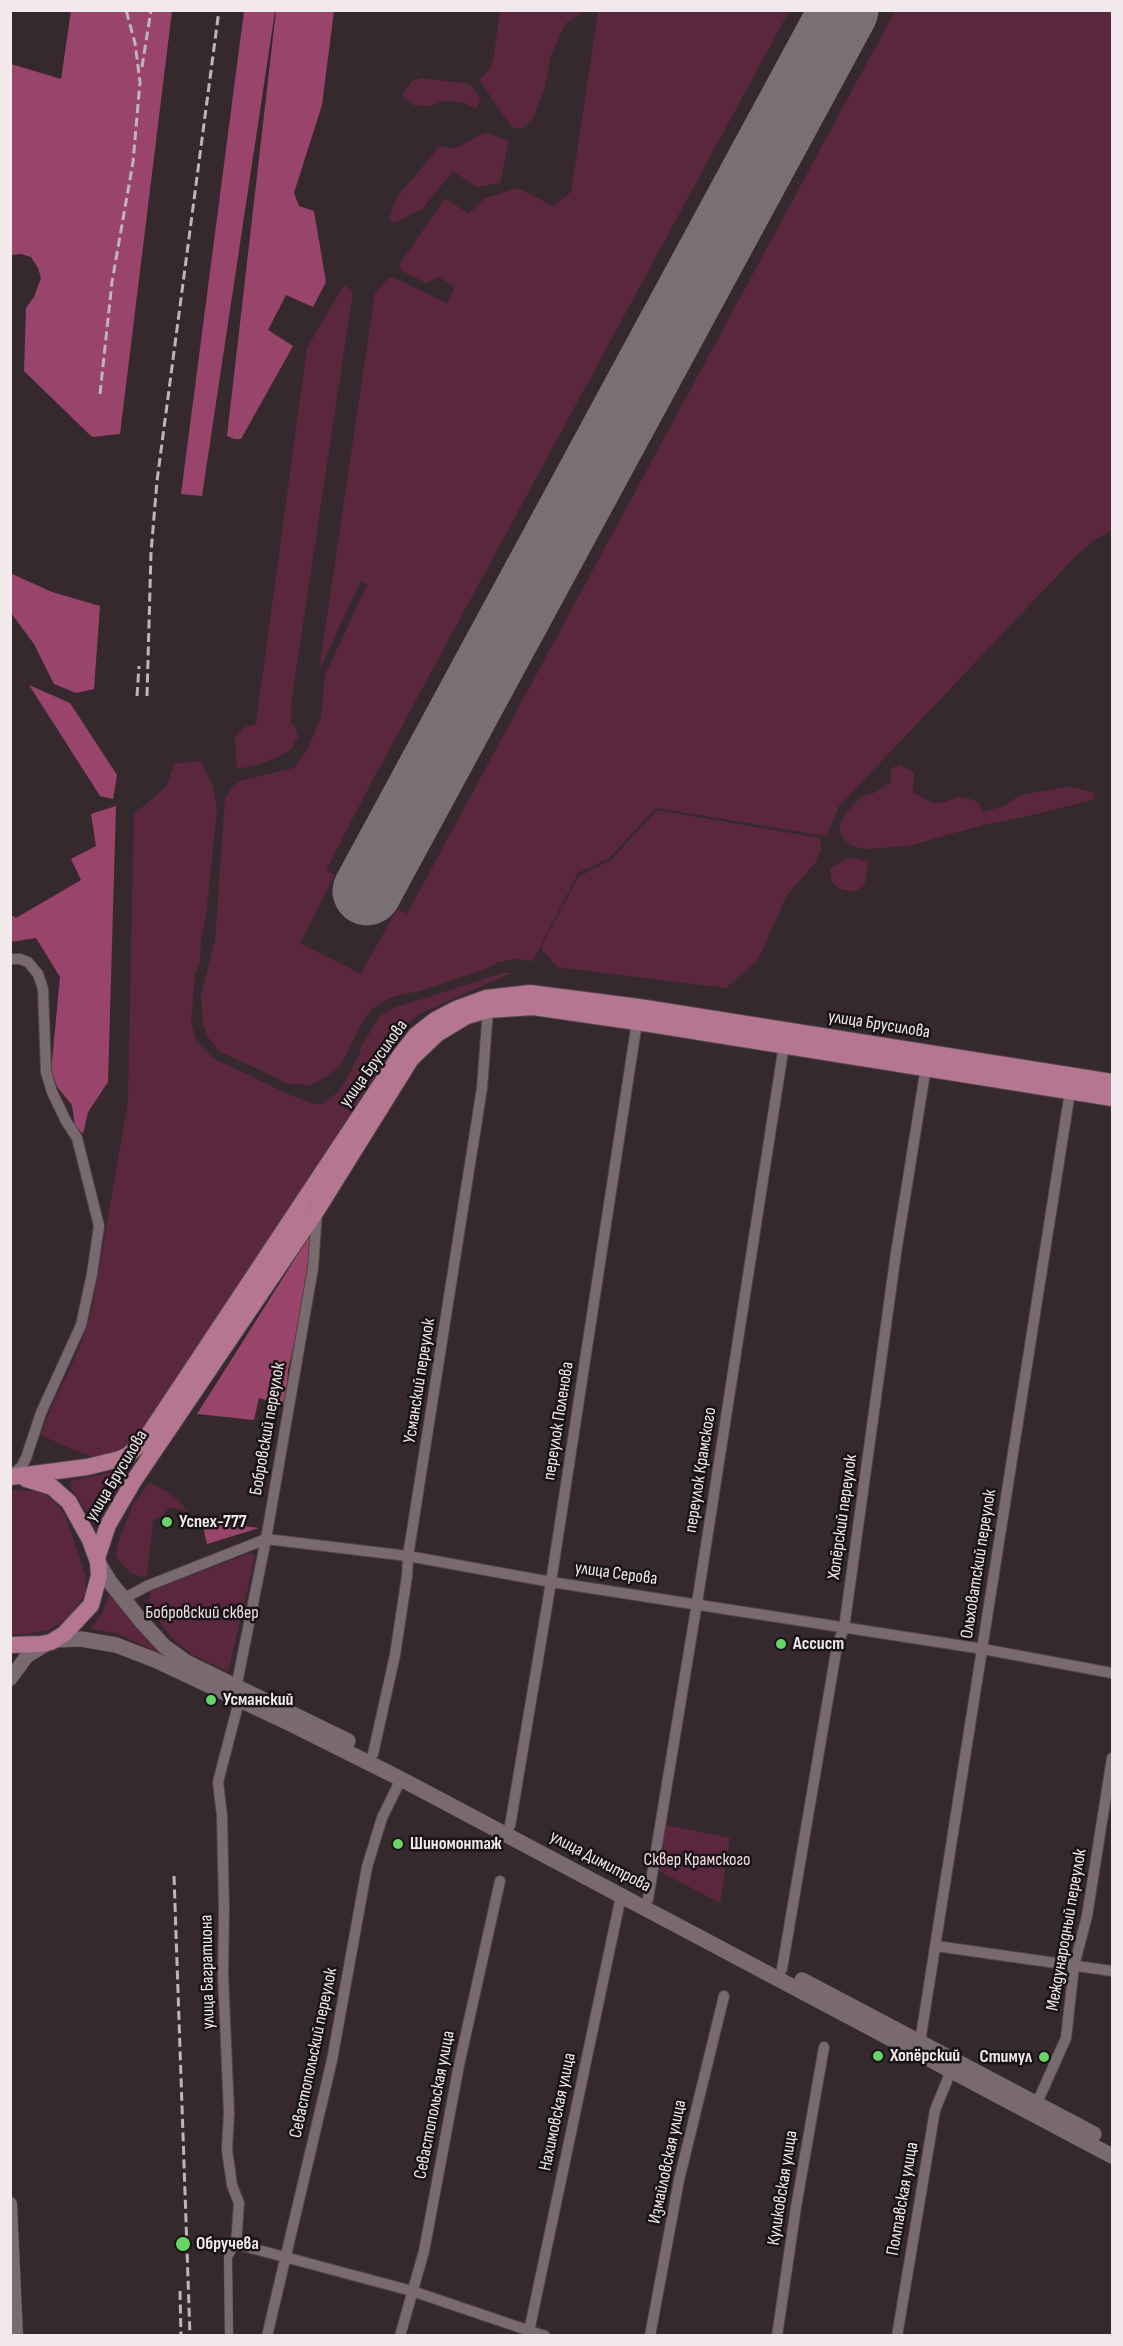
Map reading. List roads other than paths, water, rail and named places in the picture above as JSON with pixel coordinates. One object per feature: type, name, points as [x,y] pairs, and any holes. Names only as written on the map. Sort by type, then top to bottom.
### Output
[{"type":"main road","name":"улица Брусилова","points":[[10,1477],[87,1467],[120,1459],[145,1440],[399,1057],[416,1035],[435,1020],[466,1005],[486,998],[530,993],[651,1009],[1113,1083]]},
{"type":"main road","name":"улица Брусилова","points":[[97,1560],[108,1525],[133,1482],[317,1210],[411,1059],[436,1034],[467,1016],[488,1010],[533,1007],[1113,1098]]},
{"type":"main road","name":"улица Димитрова","points":[[10,1477],[44,1483],[62,1495],[81,1521],[97,1560],[123,1599],[164,1646],[186,1662],[293,1725],[401,1779],[1113,2156]]},
{"type":"main road","name":"улица Димитрова","points":[[53,1641],[71,1627],[91,1605],[98,1583],[97,1560]]},
{"type":"main road","name":"улица Димитрова","points":[[10,1645],[36,1645],[81,1639],[116,1645],[238,1694],[298,1715],[1113,2144]]},
{"type":"street","points":[[10,959],[28,962],[38,974],[43,989],[46,1072],[52,1092],[77,1138],[99,1226],[81,1325],[41,1413],[26,1458],[22,1466],[10,1477]]},
{"type":"street","name":"Усманский переулок","points":[[373,1755],[395,1655],[408,1556],[482,1088],[488,1010]]},
{"type":"street","name":"переулок Поленова","points":[[510,1826],[551,1582],[638,1022]]},
{"type":"street","name":"переулок Крамского","points":[[648,1899],[698,1603],[784,1045]]},
{"type":"street","name":"Хопёрский переулок","points":[[782,1970],[837,1646],[844,1628],[896,1253],[926,1067]]},
{"type":"street","name":"Ольховатский переулок","points":[[920,2042],[1070,1092]]},
{"type":"street","name":"Бобровский переулок","points":[[238,1694],[313,1268],[317,1210]]},
{"type":"street","name":"улица Серова","points":[[123,1599],[147,1586],[266,1539],[408,1556],[551,1582],[983,1649],[1113,1673]]},
{"type":"street","points":[[10,1679],[27,1656],[53,1641]]},
{"type":"street","name":"улица Багратиона","points":[[229,2336],[228,2257],[236,2244],[239,2203],[232,2185],[227,2150],[229,2113],[223,1974],[222,1816],[218,1782],[238,1694]]},
{"type":"street","name":"Международный переулок","points":[[1037,2103],[1066,2038],[1074,1966],[1087,1916],[1113,1758]]},
{"type":"street","name":"Севастопольский переулок","points":[[267,2336],[332,2060],[367,1867],[382,1818],[401,1779]]},
{"type":"street","name":"Севастопольская улица","points":[[400,2336],[424,2251],[459,2065],[500,1881]]},
{"type":"street","name":"Нахимовская улица","points":[[529,2333],[621,1896]]},
{"type":"street","points":[[936,1946],[1113,1971]]},
{"type":"street","name":"Измайловская улица","points":[[650,2336],[679,2180],[724,1996]]},
{"type":"street","name":"Куликовская улица","points":[[777,2336],[796,2207],[824,2047]]},
{"type":"street","name":"Полтавская улица","points":[[897,2336],[935,2110],[951,2071]]},
{"type":"street","points":[[10,2204],[16,2336]]},
{"type":"street","points":[[236,2244],[286,2259],[412,2290],[529,2333],[545,2336]]},
{"type":"railway","points":[[100,394],[112,282],[133,162],[140,82],[135,43],[126,10]]},
{"type":"railway","points":[[142,67],[151,10]]},
{"type":"railway","points":[[147,696],[151,553],[157,481],[219,10]]},
{"type":"railway","points":[[137,696],[139,666]]},
{"type":"railway","points":[[174,1876],[190,2336]]},
{"type":"railway","points":[[180,2291],[181,2336]]},
{"type":"place","name":"Успех-777","points":[[167,1522]]},
{"type":"place","name":"Ассист","points":[[781,1644]]},
{"type":"place","name":"Усманский","points":[[211,1700]]},
{"type":"place","name":"Шиномонтаж","points":[[398,1844]]},
{"type":"place","name":"Хопёрский","points":[[878,2056]]},
{"type":"place","name":"Стимул","points":[[1044,2057]]},
{"type":"place","name":"Обручева","points":[[183,2244]]},
{"type":"park label","name":"Бобровский сквер","points":[[202,1613]]},
{"type":"park label","name":"Сквер Крамского","points":[[697,1860]]}]
